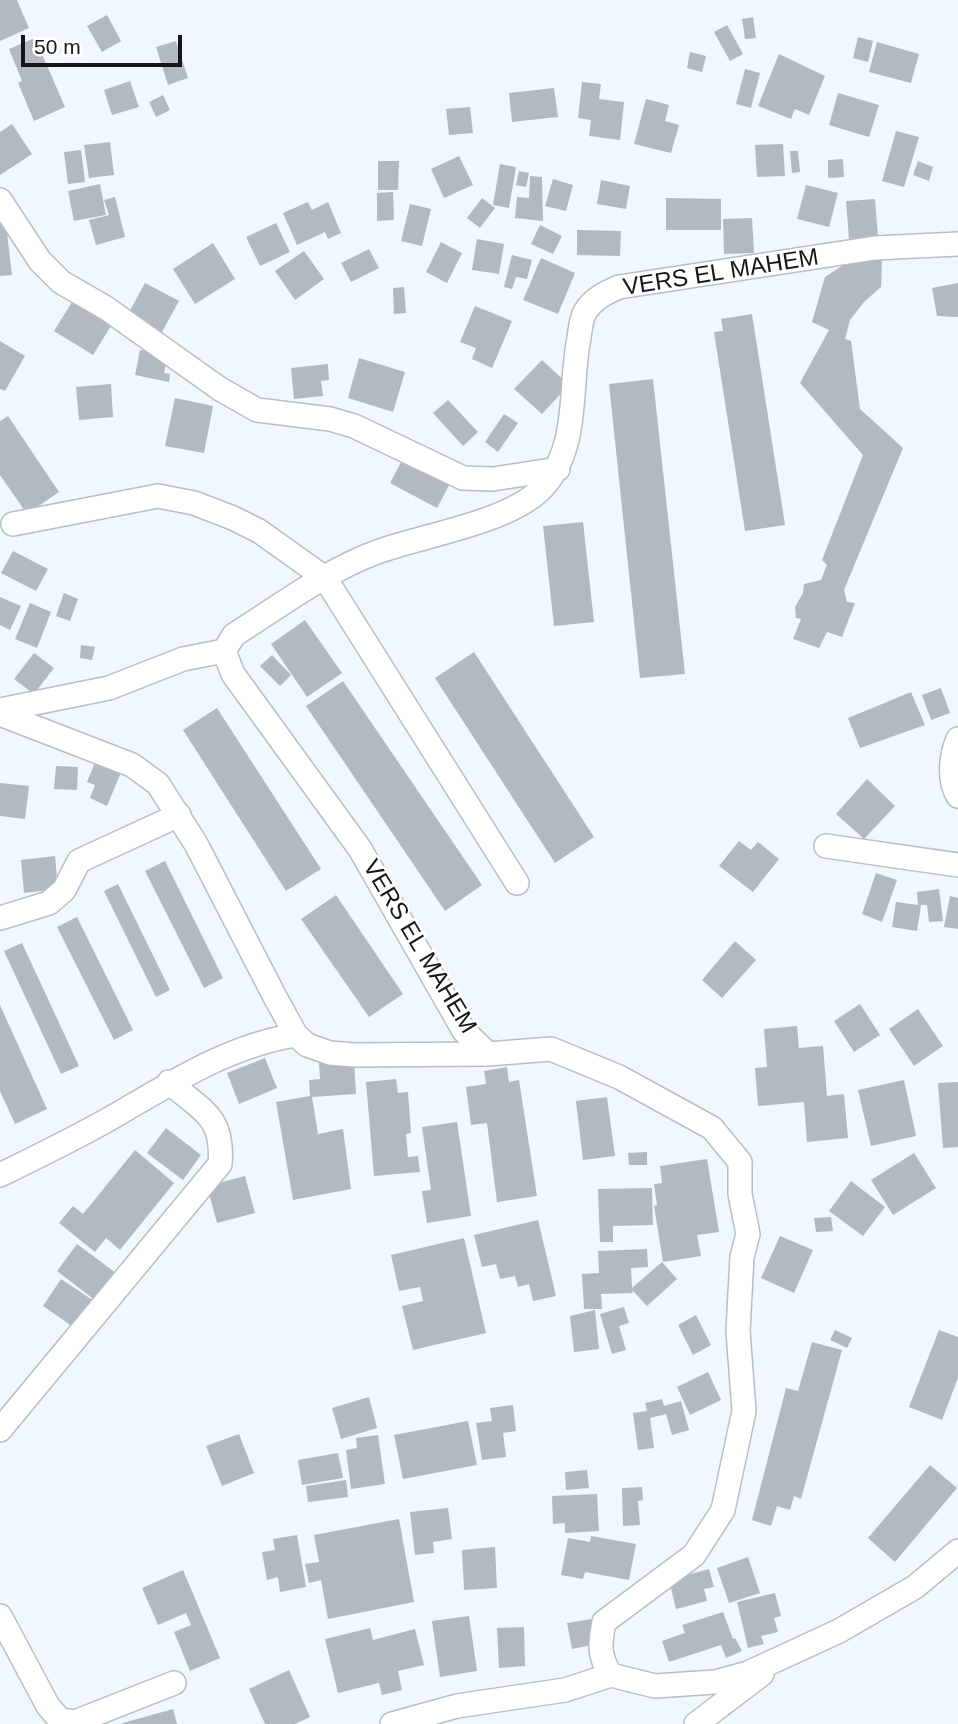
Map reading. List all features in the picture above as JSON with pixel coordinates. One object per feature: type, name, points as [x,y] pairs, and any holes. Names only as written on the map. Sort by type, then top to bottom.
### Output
[{"type":"street","points":[[0,200],[40,261],[61,282],[106,308],[257,411],[330,419],[354,426],[463,478],[493,479],[558,468]]},
{"type":"street","name":"VERS EL MAHEM","points":[[611,1675],[602,1661],[600,1645],[604,1622],[694,1555],[723,1510],[744,1411],[738,1331],[742,1257],[748,1234],[740,1194],[740,1162],[712,1128],[619,1077],[551,1049],[488,1054],[464,1031],[360,849],[233,674],[224,651],[234,635],[325,578],[377,552],[464,526],[525,503],[543,487],[558,468],[569,438],[583,314],[600,296],[619,287],[875,248],[958,244]]},
{"type":"street","points":[[13,524],[158,496],[194,503],[233,518],[258,531],[325,578],[517,883]]},
{"type":"street","points":[[0,712],[108,688],[183,659],[224,651]]},
{"type":"street","points":[[0,712],[132,765],[158,784],[179,815],[296,1035],[307,1045],[330,1053],[488,1054]]},
{"type":"street","points":[[958,739],[951,762],[954,791],[958,796]]},
{"type":"street","points":[[0,918],[48,903],[64,890],[79,861],[179,815]]},
{"type":"street","points":[[826,846],[958,865]]},
{"type":"street","points":[[0,1175],[112,1117],[169,1082],[245,1049],[296,1035]]},
{"type":"street","points":[[0,1430],[220,1164],[222,1139],[215,1123],[169,1082]]},
{"type":"street","points":[[392,1724],[457,1706],[565,1690],[611,1675],[655,1686],[715,1682],[748,1673],[839,1631],[915,1587],[958,1550]]},
{"type":"street","points":[[0,1616],[48,1706],[60,1720],[75,1722],[174,1683]]},
{"type":"street","points":[[696,1724],[790,1654]]},
{"type":"building","points":[[0,0],[17,0],[29,28],[0,41]]},
{"type":"building","points":[[107,15],[121,41],[102,52],[87,26]]},
{"type":"building","points":[[753,17],[756,38],[745,39],[742,19]]},
{"type":"building","points":[[727,25],[743,54],[730,61],[714,32]]},
{"type":"building","points":[[858,37],[873,41],[868,62],[853,58]]},
{"type":"building","points":[[35,38],[65,107],[34,121],[18,83],[22,81],[9,49]]},
{"type":"building","points":[[176,41],[188,78],[168,85],[156,47]]},
{"type":"building","points":[[877,42],[919,54],[911,83],[869,72]]},
{"type":"building","points":[[690,52],[706,56],[702,72],[687,68]]},
{"type":"building","points":[[779,54],[825,76],[809,115],[795,109],[791,119],[758,106]]},
{"type":"building","points":[[745,69],[760,73],[751,108],[736,104]]},
{"type":"building","points":[[130,81],[139,107],[112,115],[104,90]]},
{"type":"building","points":[[582,82],[601,84],[599,99],[624,102],[620,140],[589,136],[591,120],[578,118]]},
{"type":"building","points":[[554,88],[558,117],[512,122],[509,93]]},
{"type":"building","points":[[838,93],[879,105],[869,137],[829,125]]},
{"type":"building","points":[[163,95],[170,110],[156,117],[149,102]]},
{"type":"building","points":[[646,99],[669,105],[665,121],[679,125],[671,153],[634,144]]},
{"type":"building","points":[[470,107],[473,133],[449,135],[446,109]]},
{"type":"building","points":[[12,124],[32,154],[0,175],[0,132]]},
{"type":"building","points":[[896,131],[919,137],[904,187],[882,181]]},
{"type":"building","points":[[110,142],[114,175],[89,178],[84,145]]},
{"type":"building","points":[[783,144],[785,176],[757,177],[755,145]]},
{"type":"building","points":[[81,150],[85,182],[68,184],[64,152]]},
{"type":"building","points":[[790,151],[798,151],[800,172],[792,173]]},
{"type":"building","points":[[459,156],[473,185],[444,198],[431,169]]},
{"type":"building","points":[[843,159],[844,177],[828,178],[828,160]]},
{"type":"building","points":[[378,161],[399,161],[398,190],[378,190]]},
{"type":"building","points":[[918,161],[933,167],[929,181],[913,175]]},
{"type":"building","points":[[500,164],[516,167],[509,208],[493,205]]},
{"type":"building","points":[[519,171],[529,173],[526,187],[516,185]]},
{"type":"building","points":[[530,176],[542,177],[543,221],[515,218],[517,197],[529,198]]},
{"type":"building","points":[[553,179],[573,185],[566,211],[545,206]]},
{"type":"building","points":[[601,180],[630,186],[626,209],[597,204]]},
{"type":"building","points":[[100,184],[106,215],[74,221],[68,191]]},
{"type":"building","points":[[806,185],[838,193],[829,227],[797,219]]},
{"type":"building","points":[[393,192],[394,220],[377,221],[377,193]]},
{"type":"building","points":[[115,197],[125,237],[96,245],[89,220],[109,215],[104,200]]},
{"type":"building","points":[[482,198],[495,208],[480,228],[467,218]]},
{"type":"building","points":[[666,198],[721,199],[721,230],[666,230]]},
{"type":"building","points":[[875,199],[878,237],[849,239],[846,201]]},
{"type":"building","points":[[308,202],[312,210],[328,202],[341,233],[328,239],[325,232],[297,245],[283,213]]},
{"type":"building","points":[[410,204],[431,209],[422,246],[401,241]]},
{"type":"building","points":[[5,216],[12,275],[0,276],[0,217]]},
{"type":"building","points":[[752,218],[754,253],[724,254],[723,219]]},
{"type":"building","points":[[276,223],[290,252],[260,266],[246,237]]},
{"type":"building","points":[[540,225],[562,236],[553,254],[531,244]]},
{"type":"building","points":[[577,230],[621,231],[620,256],[577,255]]},
{"type":"building","points":[[477,239],[504,244],[499,274],[472,270]]},
{"type":"building","points":[[441,242],[462,253],[447,283],[426,272]]},
{"type":"building","points":[[213,243],[235,279],[195,304],[173,269]]},
{"type":"building","points":[[369,249],[379,268],[351,282],[341,263]]},
{"type":"building","points":[[304,251],[324,279],[295,300],[275,271]]},
{"type":"building","points":[[512,255],[532,260],[527,279],[516,277],[512,289],[504,287]]},
{"type":"building","points":[[541,258],[575,273],[558,314],[523,300]]},
{"type":"building","points":[[882,259],[881,287],[864,302],[850,320],[845,339],[851,341],[860,409],[903,448],[844,590],[847,602],[855,603],[842,637],[827,632],[819,648],[793,639],[801,619],[796,618],[795,607],[803,593],[804,584],[821,580],[827,565],[822,560],[863,455],[800,383],[829,330],[812,322],[825,277],[851,260]]},
{"type":"building","points":[[145,283],[179,301],[162,332],[128,314]]},
{"type":"building","points":[[958,283],[958,317],[937,316],[932,288]]},
{"type":"building","points":[[404,287],[406,313],[394,314],[393,288]]},
{"type":"building","points":[[72,302],[111,326],[93,355],[54,331]]},
{"type":"building","points":[[475,306],[512,321],[492,368],[472,359],[476,348],[460,342]]},
{"type":"building","points":[[752,314],[785,525],[745,531],[714,332],[723,331],[721,319]]},
{"type":"building","points":[[0,341],[25,356],[5,391],[0,389]]},
{"type":"building","points":[[140,350],[168,355],[164,373],[170,374],[169,382],[135,375]]},
{"type":"building","points":[[359,358],[405,372],[393,412],[348,398]]},
{"type":"building","points":[[542,360],[569,385],[542,414],[514,389]]},
{"type":"building","points":[[328,364],[329,380],[321,381],[323,396],[294,399],[291,368]]},
{"type":"building","points":[[653,379],[685,674],[640,678],[609,384]]},
{"type":"building","points":[[111,384],[113,417],[79,420],[76,387]]},
{"type":"building","points":[[175,398],[213,406],[204,453],[165,446]]},
{"type":"building","points":[[448,400],[478,432],[463,446],[433,413]]},
{"type":"building","points":[[504,414],[518,423],[498,452],[485,442]]},
{"type":"building","points":[[8,416],[59,492],[27,514],[0,475],[0,421]]},
{"type":"building","points":[[406,453],[453,478],[437,508],[390,483]]},
{"type":"building","points":[[583,522],[594,622],[554,626],[543,526]]},
{"type":"building","points":[[13,551],[48,569],[36,591],[1,573]]},
{"type":"building","points":[[64,593],[78,599],[70,621],[56,616]]},
{"type":"building","points":[[0,597],[21,606],[10,630],[0,625]]},
{"type":"building","points":[[30,603],[51,612],[37,648],[15,639]]},
{"type":"building","points":[[305,620],[342,673],[307,697],[271,644]]},
{"type":"building","points":[[81,645],[95,647],[92,660],[80,658]]},
{"type":"building","points":[[474,652],[594,837],[555,863],[435,678]]},
{"type":"building","points":[[34,653],[54,668],[34,694],[14,679]]},
{"type":"building","points":[[272,655],[291,675],[280,686],[260,666]]},
{"type":"building","points":[[343,681],[482,885],[445,911],[306,706]]},
{"type":"building","points":[[941,688],[950,713],[931,720],[922,695]]},
{"type":"building","points":[[911,692],[925,725],[860,748],[848,718]]},
{"type":"building","points":[[217,708],[321,869],[286,891],[183,730]]},
{"type":"building","points":[[99,753],[125,763],[107,806],[90,798],[95,785],[87,782]]},
{"type":"building","points":[[56,766],[78,767],[77,790],[54,789]]},
{"type":"building","points":[[867,779],[895,806],[864,839],[836,814]]},
{"type":"building","points":[[0,783],[29,786],[25,819],[0,816]]},
{"type":"building","points":[[739,841],[751,850],[758,842],[779,859],[753,892],[719,866]]},
{"type":"building","points":[[55,856],[58,889],[24,893],[21,860]]},
{"type":"building","points":[[165,861],[223,978],[204,988],[145,871]]},
{"type":"building","points":[[876,873],[897,880],[882,922],[862,914]]},
{"type":"building","points":[[118,884],[170,990],[156,997],[104,891]]},
{"type":"building","points":[[939,889],[943,921],[929,922],[927,905],[921,905],[917,931],[892,927],[896,902],[918,905],[917,892]]},
{"type":"building","points":[[336,895],[403,994],[369,1017],[301,919]]},
{"type":"building","points":[[950,896],[958,898],[958,929],[944,927]]},
{"type":"building","points":[[77,917],[133,1030],[114,1040],[57,927]]},
{"type":"building","points":[[735,941],[756,960],[722,998],[702,980]]},
{"type":"building","points":[[22,943],[79,1066],[61,1074],[4,951]]},
{"type":"building","points":[[860,1004],[880,1035],[854,1052],[834,1021]]},
{"type":"building","points":[[0,1005],[47,1109],[15,1124],[0,1091]]},
{"type":"building","points":[[918,1009],[943,1046],[914,1066],[889,1029]]},
{"type":"building","points":[[797,1026],[799,1048],[823,1046],[827,1096],[844,1094],[848,1138],[807,1142],[804,1102],[758,1106],[755,1068],[767,1067],[764,1029]]},
{"type":"building","points":[[265,1058],[277,1088],[239,1104],[227,1073]]},
{"type":"building","points":[[354,1060],[356,1094],[312,1097],[318,1134],[343,1129],[351,1189],[293,1200],[276,1102],[310,1096],[309,1080],[320,1079],[319,1063]]},
{"type":"building","points":[[507,1067],[509,1082],[519,1080],[537,1196],[497,1202],[487,1123],[471,1125],[466,1087],[486,1084],[484,1071]]},
{"type":"building","points":[[396,1079],[398,1093],[408,1092],[411,1133],[406,1134],[408,1157],[418,1156],[420,1172],[374,1176],[366,1082]]},
{"type":"building","points":[[904,1080],[916,1136],[871,1146],[858,1090]]},
{"type":"building","points":[[958,1082],[958,1147],[943,1148],[938,1083]]},
{"type":"building","points":[[607,1097],[615,1156],[583,1160],[576,1101]]},
{"type":"building","points":[[457,1122],[471,1216],[427,1223],[422,1191],[431,1190],[422,1127]]},
{"type":"building","points":[[166,1128],[201,1155],[183,1180],[147,1153]]},
{"type":"building","points":[[135,1150],[174,1183],[120,1250],[106,1238],[95,1252],[59,1223],[73,1206],[83,1214]]},
{"type":"building","points":[[647,1152],[647,1165],[629,1165],[628,1153]]},
{"type":"building","points":[[914,1153],[936,1188],[893,1215],[871,1180]]},
{"type":"building","points":[[707,1159],[719,1232],[697,1235],[701,1256],[663,1262],[654,1206],[657,1205],[654,1184],[662,1183],[660,1166]]},
{"type":"building","points":[[245,1176],[255,1213],[217,1223],[207,1186]]},
{"type":"building","points":[[851,1181],[885,1207],[863,1236],[829,1211]]},
{"type":"building","points":[[652,1188],[653,1225],[613,1226],[613,1242],[600,1242],[598,1189]]},
{"type":"building","points":[[831,1217],[833,1231],[816,1232],[814,1218]]},
{"type":"building","points":[[538,1220],[556,1296],[533,1301],[529,1284],[518,1287],[515,1276],[500,1279],[496,1264],[482,1267],[474,1235]]},
{"type":"building","points":[[780,1236],[813,1250],[794,1293],[761,1278]]},
{"type":"building","points":[[464,1238],[486,1333],[413,1350],[402,1306],[423,1301],[420,1287],[399,1291],[391,1255]]},
{"type":"building","points":[[77,1244],[116,1273],[96,1301],[57,1271]]},
{"type":"building","points":[[647,1249],[648,1267],[631,1268],[632,1288],[662,1262],[677,1279],[647,1306],[632,1290],[633,1293],[601,1294],[602,1309],[584,1309],[582,1274],[599,1273],[598,1251]]},
{"type":"building","points":[[61,1279],[97,1303],[79,1331],[43,1306]]},
{"type":"building","points":[[624,1307],[629,1323],[619,1326],[626,1350],[612,1354],[600,1314]]},
{"type":"building","points":[[595,1310],[599,1349],[574,1352],[570,1316]]},
{"type":"building","points":[[696,1315],[711,1345],[693,1355],[678,1325]]},
{"type":"building","points":[[835,1330],[852,1338],[847,1348],[830,1340]]},
{"type":"building","points":[[939,1330],[958,1337],[958,1378],[942,1420],[909,1407]]},
{"type":"building","points":[[812,1342],[842,1350],[801,1499],[794,1496],[790,1510],[777,1506],[771,1526],[752,1520],[786,1388],[798,1391]]},
{"type":"building","points":[[708,1372],[721,1400],[690,1415],[677,1387]]},
{"type":"building","points":[[369,1397],[377,1428],[341,1439],[332,1408]]},
{"type":"building","points":[[662,1399],[664,1406],[681,1401],[689,1430],[672,1435],[666,1414],[650,1418],[654,1448],[638,1450],[633,1413],[647,1411],[645,1403]]},
{"type":"building","points":[[513,1405],[516,1431],[503,1433],[506,1457],[482,1460],[476,1423],[492,1421],[490,1408]]},
{"type":"building","points":[[468,1421],[477,1465],[403,1479],[394,1435]]},
{"type":"building","points":[[239,1434],[254,1473],[222,1486],[206,1446]]},
{"type":"building","points":[[378,1435],[385,1484],[351,1489],[346,1450],[357,1448],[356,1438]]},
{"type":"building","points":[[338,1453],[343,1478],[302,1485],[298,1460]]},
{"type":"building","points":[[930,1465],[957,1488],[895,1562],[868,1538]]},
{"type":"building","points":[[587,1470],[589,1488],[566,1490],[565,1472]]},
{"type":"building","points":[[346,1480],[348,1497],[308,1502],[306,1486]]},
{"type":"building","points":[[642,1487],[643,1500],[638,1501],[640,1525],[623,1526],[622,1488]]},
{"type":"building","points":[[597,1494],[599,1531],[565,1533],[565,1523],[553,1524],[552,1496]]},
{"type":"building","points":[[448,1508],[452,1539],[433,1542],[434,1553],[415,1555],[410,1512]]},
{"type":"building","points":[[399,1519],[414,1602],[328,1619],[321,1580],[309,1583],[305,1564],[319,1562],[314,1535]]},
{"type":"building","points":[[297,1535],[306,1587],[280,1592],[278,1577],[267,1580],[262,1552],[275,1550],[273,1539]]},
{"type":"building","points":[[591,1536],[636,1544],[629,1580],[585,1572],[583,1579],[561,1575],[568,1538],[590,1542]]},
{"type":"building","points":[[495,1547],[497,1588],[464,1590],[462,1550]]},
{"type":"building","points":[[748,1557],[760,1593],[729,1603],[717,1568]]},
{"type":"building","points":[[709,1569],[714,1587],[704,1589],[707,1601],[676,1609],[669,1580]]},
{"type":"building","points":[[183,1570],[220,1658],[190,1671],[174,1632],[191,1625],[186,1613],[158,1625],[142,1588]]},
{"type":"building","points":[[775,1593],[781,1616],[774,1618],[778,1632],[761,1636],[764,1644],[748,1648],[737,1602]]},
{"type":"building","points":[[723,1612],[733,1639],[735,1638],[742,1651],[726,1658],[721,1645],[669,1662],[662,1641],[685,1633],[682,1625]]},
{"type":"building","points":[[469,1616],[477,1671],[440,1677],[432,1621]]},
{"type":"building","points":[[592,1619],[597,1644],[572,1649],[567,1623]]},
{"type":"building","points":[[524,1627],[525,1666],[499,1668],[497,1628]]},
{"type":"building","points":[[370,1628],[373,1640],[415,1629],[424,1665],[398,1671],[402,1690],[382,1695],[379,1683],[338,1693],[325,1639]]},
{"type":"building","points":[[289,1670],[310,1717],[295,1724],[265,1724],[249,1689]]},
{"type":"building","points":[[173,1709],[177,1724],[123,1724],[123,1723]]}]
